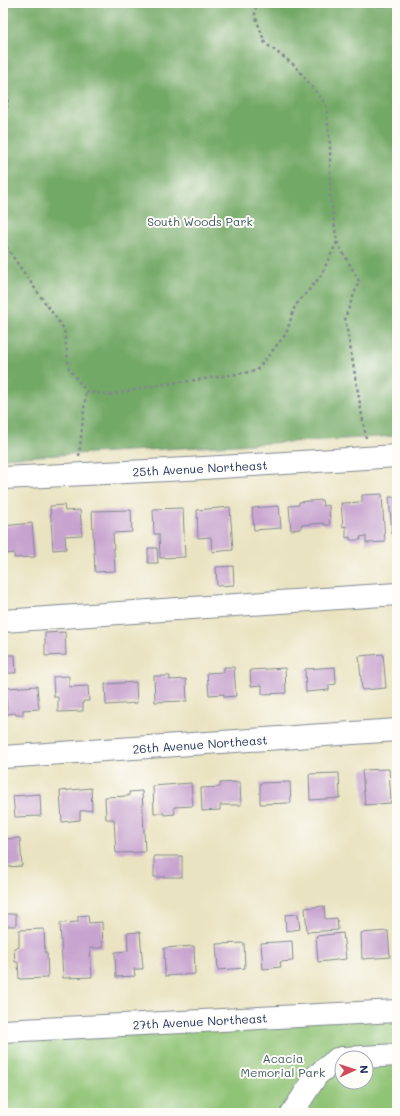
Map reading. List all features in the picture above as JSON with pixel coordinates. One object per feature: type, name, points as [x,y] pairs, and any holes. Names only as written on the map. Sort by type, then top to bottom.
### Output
[{"type":"street","name":"25th Avenue Northeast","points":[[3,478],[187,469],[397,456]]},
{"type":"street","points":[[3,621],[397,594]]},
{"type":"street","name":"26th Avenue Northeast","points":[[3,758],[397,730]]},
{"type":"street","name":"27th Avenue Northeast","points":[[3,1031],[397,1011]]},
{"type":"street","points":[[374,1056],[397,1055]]},
{"type":"street","points":[[292,1113],[317,1075],[334,1061]]},
{"type":"path","points":[[256,3],[255,15],[265,43],[294,65],[326,104],[330,145],[330,195],[337,242],[359,281],[345,318],[366,438]]},
{"type":"path","points":[[3,76],[8,99],[3,138]]},
{"type":"path","points":[[3,242],[64,329],[70,369],[86,391],[79,456]]},
{"type":"path","points":[[86,391],[110,395],[158,385],[256,371],[286,334],[295,306],[320,277],[337,242]]},
{"type":"green space","name":"South Woods Park","points":[[3,3],[397,3],[397,436],[3,458]]},
{"type":"green space","name":"Acacia Memorial Park","points":[[397,1011],[397,1113],[3,1113],[3,1032]]},
{"type":"building","points":[[382,494],[385,542],[366,543],[366,536],[360,537],[361,540],[350,540],[350,537],[346,538],[346,526],[343,527],[341,503],[362,502],[362,495]]},
{"type":"building","points":[[389,497],[397,497],[397,534],[392,534]]},
{"type":"building","points":[[322,500],[323,506],[329,505],[330,525],[324,525],[324,523],[301,525],[301,529],[291,530],[289,506],[299,505],[299,502]]},
{"type":"building","points":[[64,505],[65,511],[80,510],[82,535],[65,536],[66,549],[53,550],[50,506]]},
{"type":"building","points":[[279,506],[281,528],[254,530],[252,508]]},
{"type":"building","points":[[230,507],[233,550],[212,552],[211,537],[198,538],[197,510]]},
{"type":"building","points":[[183,508],[185,557],[160,558],[159,534],[154,534],[153,509]]},
{"type":"building","points":[[131,510],[132,532],[113,533],[115,571],[95,572],[92,511]]},
{"type":"building","points":[[32,523],[35,557],[14,558],[14,553],[4,554],[3,526]]},
{"type":"building","points":[[148,548],[157,548],[158,563],[148,563]]},
{"type":"building","points":[[233,566],[234,585],[217,586],[216,567]]},
{"type":"building","points":[[65,632],[66,655],[45,656],[45,633]]},
{"type":"building","points":[[383,654],[386,688],[362,690],[359,656]]},
{"type":"building","points":[[3,655],[15,655],[16,673],[3,673]]},
{"type":"building","points":[[224,667],[234,667],[236,696],[224,697],[224,694],[209,695],[207,673],[224,672]]},
{"type":"building","points":[[335,667],[336,684],[329,685],[329,690],[306,692],[305,669]]},
{"type":"building","points":[[285,668],[286,693],[262,694],[262,685],[251,686],[250,670]]},
{"type":"building","points":[[69,676],[69,687],[88,686],[89,701],[83,701],[83,711],[58,712],[58,697],[54,697],[53,677]]},
{"type":"building","points":[[154,676],[170,676],[170,680],[186,679],[187,701],[155,702]]},
{"type":"building","points":[[136,682],[137,703],[106,705],[105,684]]},
{"type":"building","points":[[37,686],[39,709],[23,710],[23,715],[16,715],[15,713],[7,714],[6,688]]},
{"type":"building","points":[[389,769],[391,803],[365,805],[362,770]]},
{"type":"building","points":[[339,773],[340,798],[310,800],[309,774]]},
{"type":"building","points":[[240,782],[241,805],[220,805],[220,810],[202,811],[201,788],[220,787],[220,783]]},
{"type":"building","points":[[290,782],[291,803],[260,804],[260,783]]},
{"type":"building","points":[[191,783],[193,806],[174,807],[175,814],[164,815],[164,813],[154,813],[153,786]]},
{"type":"building","points":[[91,788],[92,810],[80,811],[80,820],[62,822],[60,791]]},
{"type":"building","points":[[142,791],[145,852],[116,853],[114,819],[106,819],[105,797],[129,796],[129,792]]},
{"type":"building","points":[[40,794],[41,816],[15,817],[13,796]]},
{"type":"building","points":[[20,838],[22,866],[7,867],[6,839]]},
{"type":"building","points":[[154,856],[182,856],[182,877],[154,877]]},
{"type":"building","points":[[324,906],[325,919],[337,918],[338,930],[307,932],[305,908]]},
{"type":"building","points":[[4,914],[16,914],[16,926],[4,926]]},
{"type":"building","points":[[298,914],[300,929],[286,931],[285,915]]},
{"type":"building","points":[[88,915],[89,923],[102,922],[103,948],[90,948],[92,977],[63,978],[60,923],[78,922],[78,916]]},
{"type":"building","points":[[44,929],[48,978],[19,979],[18,962],[15,962],[14,948],[19,947],[19,930]]},
{"type":"building","points":[[388,931],[390,957],[362,959],[361,933]]},
{"type":"building","points":[[140,932],[143,969],[134,969],[135,976],[116,977],[115,952],[128,951],[127,933]]},
{"type":"building","points":[[343,933],[346,959],[318,962],[316,936]]},
{"type":"building","points":[[292,941],[293,961],[280,962],[281,967],[263,969],[261,943]]},
{"type":"building","points":[[244,943],[245,968],[218,970],[216,944]]},
{"type":"building","points":[[194,946],[195,974],[165,976],[164,948]]}]
